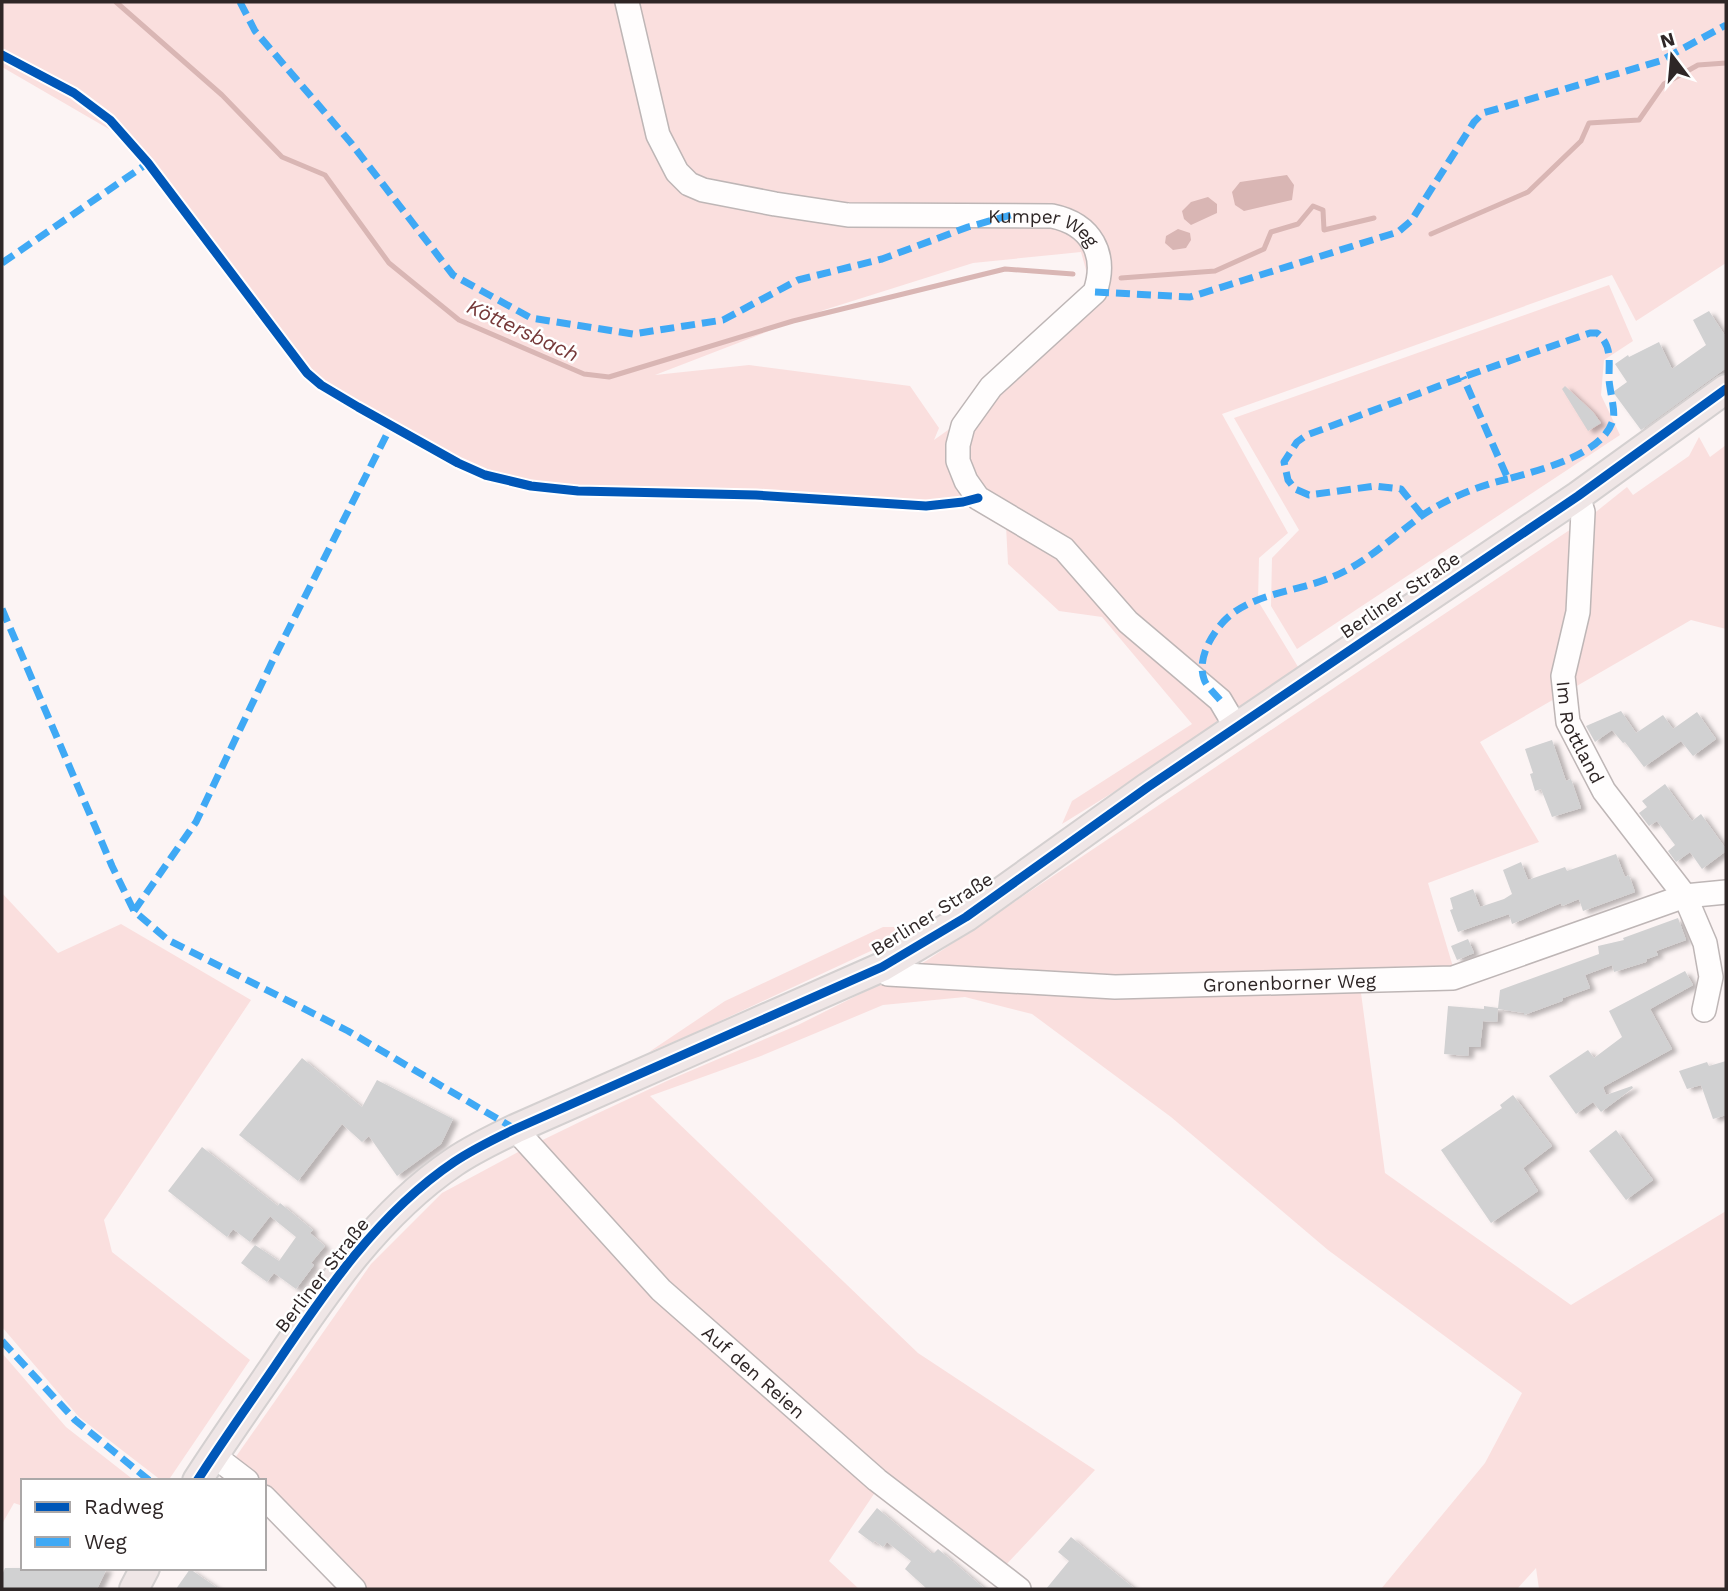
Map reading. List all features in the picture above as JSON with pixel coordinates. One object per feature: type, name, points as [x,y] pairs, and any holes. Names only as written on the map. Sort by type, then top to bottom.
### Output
[{"type":"main road","name":"Berliner Straße","points":[[198,1479],[309,1316],[358,1252],[406,1201],[452,1164],[514,1129],[882,967],[987,902],[1236,727],[1578,496],[1726,389]]},
{"type":"main road","points":[[134,1589],[144,1570]]},
{"type":"street","name":"Kumper Weg","points":[[627,2],[658,135],[677,172],[689,184],[703,190],[848,215],[1052,216],[1076,224],[1087,234],[1100,259],[1100,280],[1096,292],[991,387],[963,426],[958,446],[958,461],[966,481],[978,498],[1064,549],[1128,622],[1220,700],[1236,727]]},
{"type":"street","name":"Im Rottland","points":[[1578,496],[1583,512],[1578,612],[1563,676],[1568,722],[1604,791],[1685,896]]},
{"type":"street","name":"Gronenborner Weg","points":[[882,967],[888,974],[1115,987],[1452,978],[1726,879]]},
{"type":"street","name":"Gronenborner Weg","points":[[1685,896],[1726,892]]},
{"type":"street","points":[[1685,896],[1705,943],[1711,977],[1704,1010]]},
{"type":"street","name":"Auf den Reien","points":[[514,1129],[661,1290],[877,1480],[1019,1589]]},
{"type":"street","points":[[214,1455],[244,1479]]},
{"type":"street","points":[[266,1499],[355,1589]]},
{"type":"shaded area","points":[[2,2],[1726,2],[1726,263],[1636,321],[1612,275],[1222,414],[1288,533],[1259,558],[1258,601],[1303,675],[1062,824],[1072,801],[1192,724],[1102,617],[1059,611],[1008,564],[1005,506],[614,493],[487,477],[387,427],[312,385],[270,335],[195,230],[114,132],[2,67]],"holes":[[[1081,252],[1095,302],[990,400],[934,440],[939,428],[910,386],[749,365],[655,375],[824,310],[973,263]]]},
{"type":"shaded area","points":[[1287,175],[1294,185],[1292,200],[1244,211],[1235,205],[1232,192],[1240,182]]},
{"type":"shaded area","points":[[1208,197],[1217,204],[1217,213],[1191,225],[1184,219],[1182,211],[1191,202]]},
{"type":"shaded area","points":[[1178,229],[1190,233],[1191,240],[1186,248],[1173,250],[1165,243],[1166,236]]},
{"type":"shaded area","points":[[1609,285],[1633,341],[1604,360],[1601,395],[1620,435],[1297,649],[1271,606],[1272,558],[1299,530],[1234,418]]},
{"type":"shaded area","points":[[1699,437],[1710,457],[1726,445],[1726,629],[1691,620],[1480,742],[1539,842],[1428,883],[1459,987],[1361,993],[1385,1173],[1571,1305],[1726,1211],[1726,1589],[1539,1589],[1536,1568],[1517,1589],[1381,1589],[1485,1463],[1522,1393],[1328,1250],[1171,1117],[1032,1014],[965,997],[883,1005],[761,1056],[650,1096],[918,1353],[1095,1470],[1003,1568],[884,1479],[829,1561],[859,1589],[362,1589],[266,1490],[266,1479],[255,1479],[235,1458],[371,1264],[442,1193],[594,1115],[798,1025],[926,961],[1592,515],[1627,487],[1633,495],[1689,456]]},
{"type":"shaded area","points":[[2,893],[58,953],[121,924],[251,1000],[104,1220],[112,1252],[250,1360],[169,1479],[159,1479],[79,1417],[2,1327]]},
{"type":"shaded area","points":[[883,927],[911,927],[903,936],[649,1052],[725,1001]]},
{"type":"shaded area","points":[[2,1353],[66,1427],[132,1479],[21,1479],[21,1505],[14,1503],[2,1524]]},
{"type":"building","points":[[1709,311],[1726,337],[1726,368],[1641,430],[1613,392],[1627,382],[1615,364],[1628,355],[1629,357],[1659,342],[1672,369],[1706,345],[1693,320]]},
{"type":"building","points":[[1565,386],[1601,423],[1588,431],[1562,389]]},
{"type":"building","points":[[1621,711],[1636,733],[1663,715],[1673,729],[1697,712],[1716,739],[1693,756],[1681,741],[1644,767],[1612,730],[1595,742],[1586,726]]},
{"type":"building","points":[[1552,740],[1566,781],[1571,779],[1581,808],[1552,817],[1541,789],[1535,791],[1530,774],[1533,773],[1525,749]]},
{"type":"building","points":[[1665,784],[1692,821],[1701,814],[1726,849],[1702,869],[1690,852],[1676,862],[1668,851],[1675,845],[1657,821],[1649,826],[1639,813],[1647,807],[1642,801]]},
{"type":"building","points":[[1616,854],[1625,877],[1629,875],[1635,892],[1583,911],[1579,899],[1562,906],[1561,903],[1512,924],[1509,914],[1458,932],[1450,910],[1453,909],[1450,898],[1473,889],[1480,907],[1504,899],[1512,894],[1503,870],[1521,862],[1528,880],[1565,867],[1567,871]]},
{"type":"building","points":[[1678,918],[1686,940],[1656,951],[1658,955],[1646,962],[1614,972],[1612,965],[1585,975],[1590,988],[1524,1015],[1498,1009],[1497,1022],[1483,1021],[1480,1047],[1469,1047],[1468,1056],[1444,1054],[1448,1006],[1498,1008],[1500,990],[1599,954],[1598,946],[1624,940],[1623,938]]},
{"type":"building","points":[[1468,939],[1474,953],[1457,960],[1451,946]]},
{"type":"building","points":[[1685,971],[1693,985],[1650,1009],[1672,1049],[1603,1087],[1606,1095],[1632,1086],[1633,1088],[1601,1112],[1593,1102],[1576,1114],[1549,1076],[1588,1050],[1594,1058],[1622,1037],[1609,1011]]},
{"type":"building","points":[[302,1058],[362,1107],[377,1080],[453,1119],[441,1144],[397,1176],[369,1136],[362,1142],[342,1124],[298,1181],[239,1135]]},
{"type":"building","points":[[1726,1061],[1726,1115],[1713,1119],[1701,1085],[1687,1089],[1679,1071],[1707,1062],[1709,1066]]},
{"type":"building","points":[[1513,1095],[1552,1146],[1523,1168],[1538,1191],[1491,1223],[1441,1150],[1502,1108],[1500,1105]]},
{"type":"building","points":[[1616,1130],[1653,1180],[1626,1200],[1589,1151]]},
{"type":"building","points":[[202,1147],[278,1206],[250,1242],[233,1229],[227,1237],[168,1191]]},
{"type":"building","points":[[280,1203],[313,1230],[310,1233],[325,1246],[311,1263],[314,1265],[296,1289],[274,1273],[267,1282],[241,1263],[255,1245],[279,1261],[296,1237],[270,1216]]},
{"type":"building","points":[[877,1508],[931,1553],[938,1549],[985,1589],[927,1589],[905,1569],[911,1561],[887,1542],[883,1547],[858,1532]]},
{"type":"building","points":[[1071,1537],[1135,1589],[1046,1589],[1069,1561],[1058,1552]]},
{"type":"building","points":[[5,1568],[106,1570],[97,1589],[2,1589]]},
{"type":"building","points":[[191,1570],[219,1589],[176,1589]]},
{"type":"waterway","name":"Köttersbach","points":[[116,2],[222,95],[282,157],[325,175],[389,263],[459,320],[584,374],[609,377],[793,321],[1005,269],[1073,274]]},
{"type":"waterway","name":"Köttersbach","points":[[1431,234],[1528,192],[1581,141],[1589,123],[1639,120],[1664,84],[1698,65],[1726,63]]},
{"type":"waterway","name":"Köttersbach","points":[[1121,278],[1215,271],[1264,249],[1271,232],[1298,224],[1313,206],[1323,210],[1324,230],[1374,218]]},
{"type":"marked path","points":[[240,2],[255,31],[351,143],[453,275],[531,318],[633,334],[723,320],[798,280],[882,259],[968,227],[1011,215]]},
{"type":"marked path","points":[[1095,292],[1190,297],[1398,232],[1411,221],[1474,122],[1483,113],[1660,61],[1726,25]]},
{"type":"marked path","points":[[2,263],[148,163]]},
{"type":"marked path","points":[[1422,515],[1401,489],[1375,486],[1309,495],[1295,489],[1288,480],[1284,462],[1297,442],[1307,435],[1463,377],[1590,333],[1597,333],[1607,348],[1613,420],[1607,432],[1584,452],[1552,466],[1508,479],[1463,377]]},
{"type":"marked path","points":[[134,911],[196,822],[272,662],[391,426]]},
{"type":"marked path","points":[[1220,700],[1205,682],[1202,663],[1214,633],[1235,612],[1259,599],[1340,574],[1440,505],[1474,489],[1508,479]]},
{"type":"marked path","points":[[2,609],[112,866],[134,911],[168,940],[348,1031],[515,1129]]},
{"type":"marked path","points":[[2,1341],[75,1420],[148,1479]]},
{"type":"cycle path","points":[[2,55],[74,93],[110,120],[148,163],[307,373],[321,385],[458,463],[485,475],[531,486],[578,491],[756,495],[926,506],[978,498]]},
{"type":"cycle path","points":[[198,1479],[313,1310],[355,1255],[401,1205],[454,1162],[515,1129],[882,967],[966,917],[1148,787],[1578,496],[1726,389]]}]
